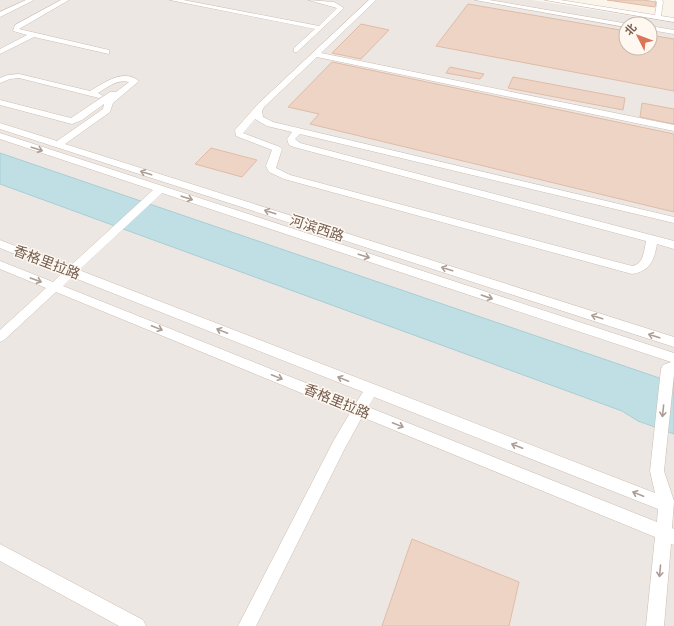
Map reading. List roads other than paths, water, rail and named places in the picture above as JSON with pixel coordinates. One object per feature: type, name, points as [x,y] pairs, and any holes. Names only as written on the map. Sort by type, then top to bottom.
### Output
[{"type":"street","points":[[0,15],[31,0]]},
{"type":"street","points":[[66,0],[15,28],[17,31],[32,35],[106,52]]},
{"type":"street","points":[[173,0],[190,1],[206,6],[320,28]]},
{"type":"street","points":[[206,6],[215,0]]},
{"type":"street","points":[[297,50],[341,8],[334,4],[311,0]]},
{"type":"street","points":[[373,0],[239,130],[239,134],[277,149],[271,166],[272,170],[287,177],[632,270],[643,267],[647,264],[652,239]]},
{"type":"street","points":[[478,0],[618,23]]},
{"type":"street","points":[[548,0],[646,16]]},
{"type":"street","points":[[593,7],[596,0]]},
{"type":"street","points":[[658,0],[660,2],[658,18],[674,20]]},
{"type":"street","points":[[658,29],[674,32]]},
{"type":"street","points":[[0,52],[32,35]]},
{"type":"street","points":[[316,54],[674,128]]},
{"type":"street","points":[[2,79],[19,76],[107,98]]},
{"type":"street","points":[[92,94],[116,78],[133,80]]},
{"type":"street","points":[[0,102],[72,122],[133,80]]},
{"type":"street","points":[[58,145],[107,110],[109,102],[135,83],[133,80]]},
{"type":"street","points":[[258,110],[258,118],[298,130],[674,220]]},
{"type":"street","name":"河滨西路","points":[[0,126],[674,342]]},
{"type":"street","points":[[298,130],[291,139],[292,143],[297,145],[674,245]]},
{"type":"street","points":[[0,136],[674,358]]},
{"type":"street","points":[[0,337],[160,189]]},
{"type":"street","name":"香格里拉路","points":[[0,244],[371,390],[671,503]]},
{"type":"street","name":"香格里拉路","points":[[0,265],[669,535]]},
{"type":"street","points":[[655,626],[669,535],[671,503],[656,471],[671,371]]},
{"type":"street","points":[[247,626],[339,445],[371,390]]},
{"type":"street","points":[[0,552],[137,626]]},
{"type":"water","points":[[0,153],[674,383],[674,434],[638,421],[622,411],[0,184]]}]
